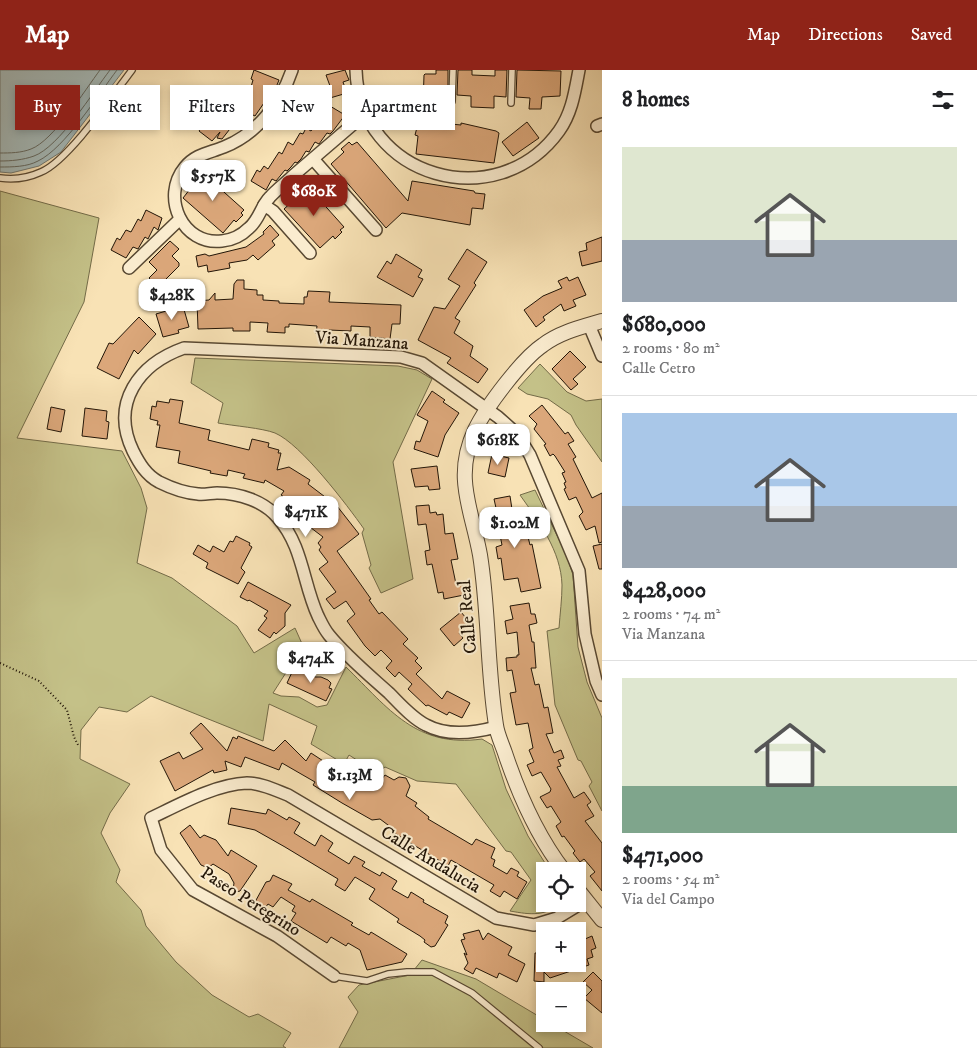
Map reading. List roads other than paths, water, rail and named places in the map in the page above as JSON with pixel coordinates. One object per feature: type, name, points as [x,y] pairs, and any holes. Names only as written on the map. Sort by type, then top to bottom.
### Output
[{"type":"street","points":[[292,70],[286,86],[274,106],[248,134],[226,146],[195,157],[184,168],[178,180],[174,202],[180,219],[189,231],[204,239],[217,242],[241,236],[251,227],[270,197],[346,130]]},
{"type":"street","points":[[356,70],[358,85]]},
{"type":"street","points":[[376,130],[395,154],[414,166],[435,174],[489,177],[516,167],[540,152],[559,130],[574,102],[579,70]]},
{"type":"street","points":[[313,159],[376,230]]},
{"type":"street","points":[[264,205],[274,212],[310,253]]},
{"type":"street","points":[[129,268],[180,219]]},
{"type":"street","points":[[596,323],[602,356]]},
{"type":"street","name":"Calle Real","points":[[558,862],[532,819],[512,774],[496,727],[480,556],[466,500],[464,478],[468,454],[475,431],[488,410],[521,366],[542,345],[565,333],[596,323]]},
{"type":"street","name":"Via Manzana","points":[[496,727],[450,732],[426,726],[366,672],[324,628],[307,587],[295,544],[278,517],[260,504],[234,495],[200,494],[179,490],[156,481],[140,466],[130,444],[126,429],[125,413],[129,396],[148,367],[166,354],[184,348],[401,357],[422,363],[488,410],[517,434],[530,455],[579,571],[585,634],[596,680],[602,695]]},
{"type":"street","name":"Calle Andalucia","points":[[151,818],[224,787],[247,783],[267,786],[288,795],[496,918],[534,925],[557,918],[563,912]]},
{"type":"street","name":"Paseo Peregrino","points":[[151,818],[161,850],[193,890],[278,936],[334,976]]},
{"type":"street","points":[[586,901],[602,920]]},
{"type":"lane","points":[[0,178],[14,180],[42,172],[64,157],[132,70]]},
{"type":"lane","points":[[453,70],[453,85]]},
{"type":"lane","points":[[511,103],[512,70]]},
{"type":"lane","points":[[334,976],[367,981],[398,973],[433,972],[472,993],[539,1048]]},
{"type":"water","points":[[0,70],[124,70],[112,85],[90,85],[90,114],[80,127],[80,85],[15,85],[15,130],[78,130],[61,152],[39,166],[11,173],[0,172]]}]
